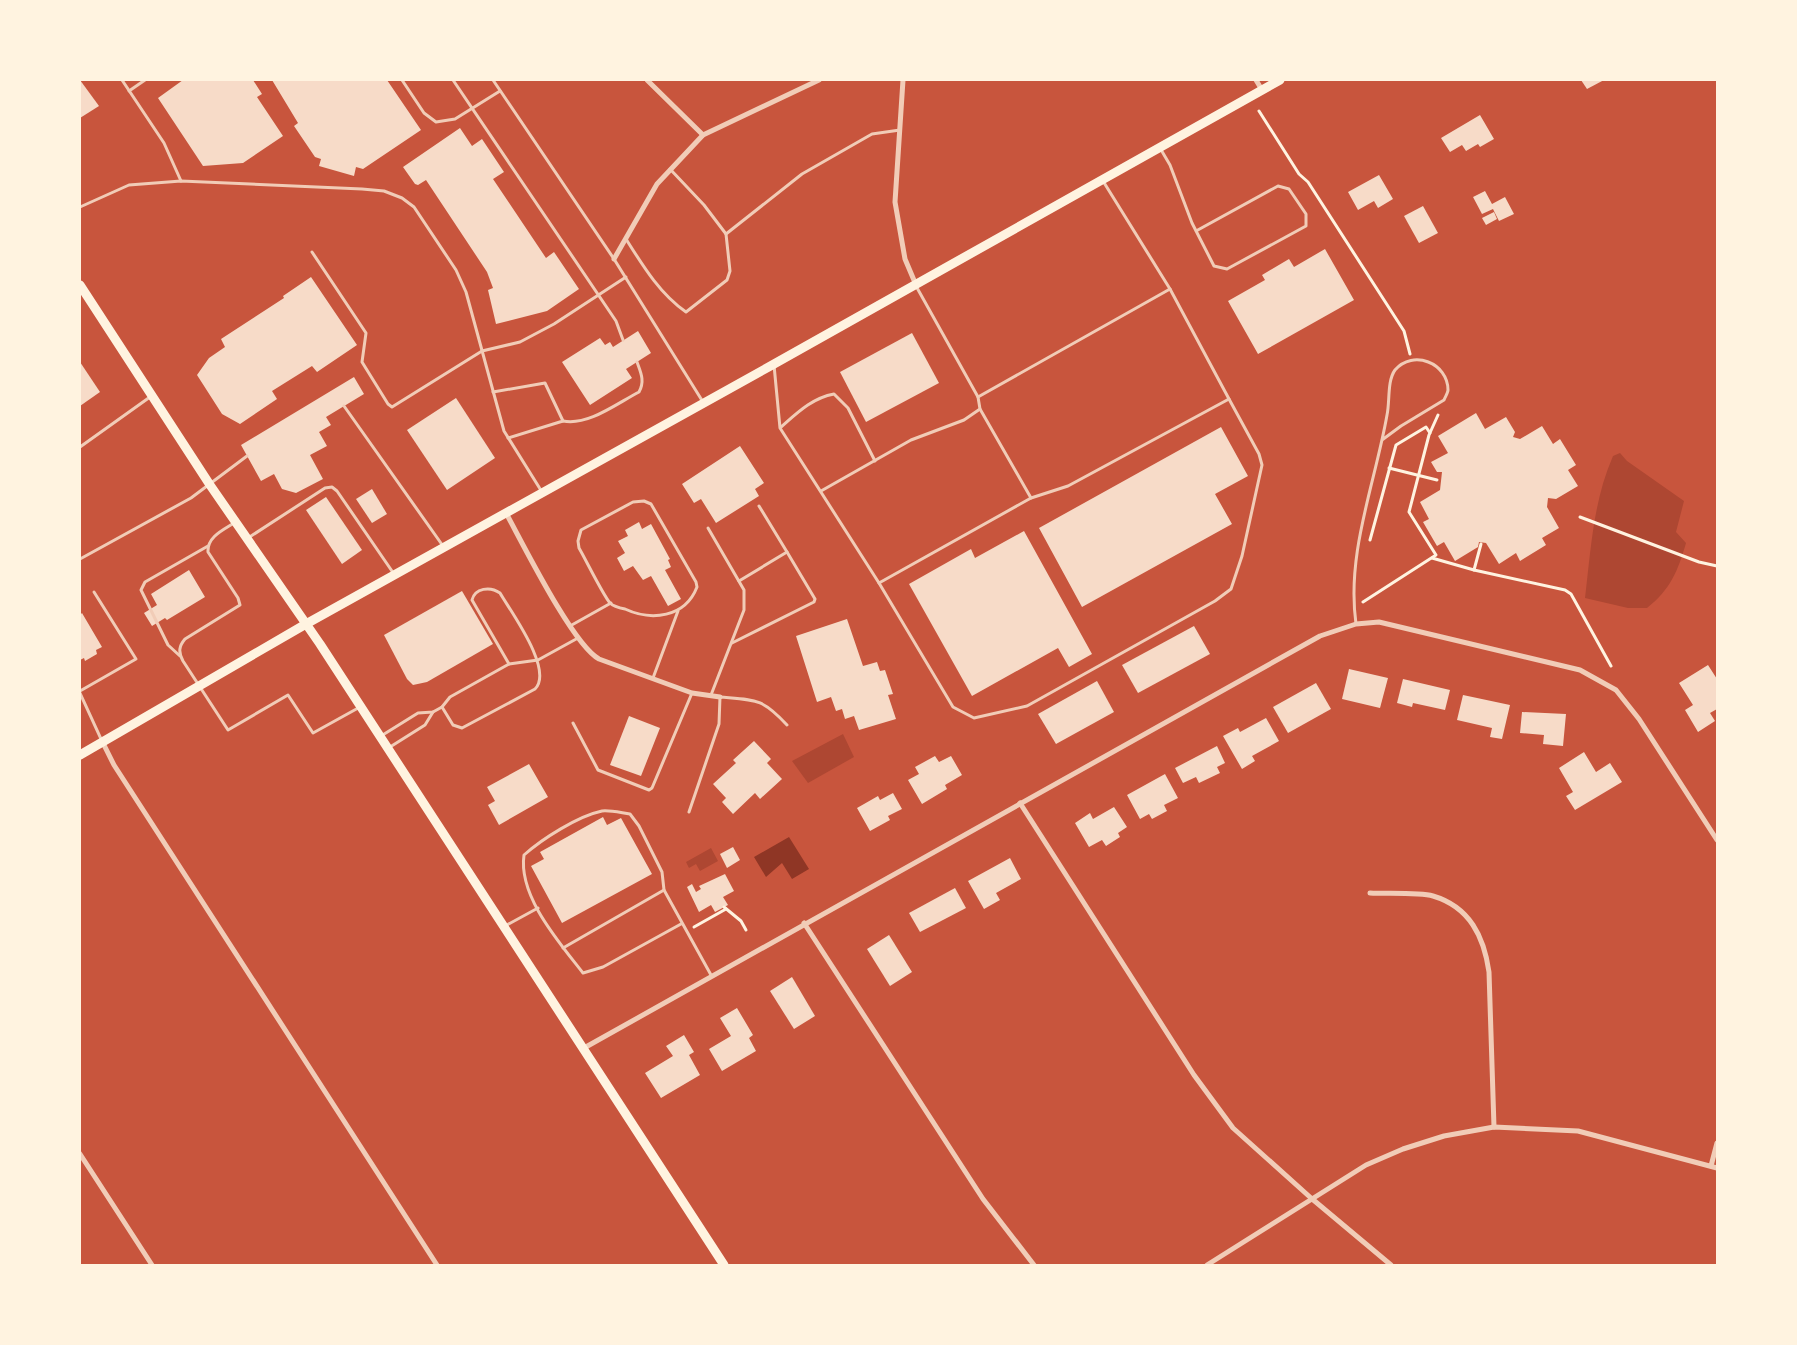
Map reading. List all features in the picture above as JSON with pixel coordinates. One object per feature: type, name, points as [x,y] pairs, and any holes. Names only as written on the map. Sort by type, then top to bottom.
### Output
[{"type":"main road","points":[[80,755],[306,624],[1280,80]]},
{"type":"main road","points":[[80,285],[210,485],[306,624],[724,1265]]},
{"type":"street","points":[[646,80],[703,136]]},
{"type":"street","points":[[614,259],[657,184],[703,136],[819,80]]},
{"type":"street","points":[[903,80],[895,202],[905,259],[916,285]]},
{"type":"street","points":[[1256,80],[1262,90]]},
{"type":"street","points":[[506,513],[570,626],[587,650],[599,659],[692,693],[720,697]]},
{"type":"street","points":[[584,1048],[711,975],[1320,636],[1356,624],[1378,622],[1580,670],[1616,690],[1639,719],[1717,840]]},
{"type":"street","points":[[102,741],[114,765],[437,1265]]},
{"type":"street","points":[[1020,804],[1194,1075],[1233,1128],[1310,1198],[1391,1265]]},
{"type":"street","points":[[1370,893],[1432,896],[1465,913],[1486,949],[1489,972],[1494,1127]]},
{"type":"street","points":[[804,923],[978,1192],[1034,1265]]},
{"type":"street","points":[[1207,1265],[1310,1198],[1366,1165],[1403,1149],[1444,1136],[1494,1127],[1578,1131],[1714,1167],[1717,1143]]},
{"type":"street","points":[[80,1154],[152,1265]]},
{"type":"lane","points":[[122,80],[164,143],[181,181]]},
{"type":"lane","points":[[129,91],[145,80]]},
{"type":"lane","points":[[402,80],[430,120],[436,122],[447,122],[472,110],[500,91]]},
{"type":"lane","points":[[453,80],[616,321],[623,340]]},
{"type":"lane","points":[[493,80],[626,277],[704,402]]},
{"type":"lane","points":[[726,234],[802,174],[872,134],[900,130]]},
{"type":"lane","points":[[1160,148],[1170,165],[1196,231],[1214,266],[1227,270],[1306,226],[1306,214],[1289,189],[1278,186],[1196,231]]},
{"type":"lane","points":[[626,239],[660,288],[672,302],[686,312],[727,280],[730,271],[726,234],[704,204],[670,169]]},
{"type":"lane","points":[[774,364],[780,428],[879,583],[953,707],[974,718],[1027,706],[1215,601],[1231,589],[1242,556],[1262,464],[1259,454],[1170,289],[1102,180]]},
{"type":"lane","points":[[80,207],[129,185],[181,181],[362,189],[384,191],[402,198],[414,207],[456,270],[466,292],[504,431],[542,493]]},
{"type":"lane","points":[[312,252],[366,333],[362,362],[388,404],[392,407],[482,351],[520,342],[554,324],[626,277]]},
{"type":"lane","points":[[916,285],[978,397],[980,409],[1031,498]]},
{"type":"lane","points":[[978,397],[1170,289]]},
{"type":"lane","points":[[1356,624],[1353,603],[1356,554],[1382,440],[1394,372],[1400,365],[1411,359],[1425,360],[1439,371],[1448,389],[1444,400],[1382,440]]},
{"type":"lane","points":[[508,438],[562,421],[574,424],[588,419],[639,392],[642,385],[642,376],[637,362]]},
{"type":"lane","points":[[493,392],[545,382],[562,421]]},
{"type":"lane","points":[[780,428],[820,396],[834,394],[848,408],[875,461]]},
{"type":"lane","points":[[80,447],[153,395]]},
{"type":"lane","points":[[879,583],[1031,498],[1068,486],[1228,398]]},
{"type":"lane","points":[[344,406],[443,547]]},
{"type":"lane","points":[[822,492],[911,440],[964,420],[980,409]]},
{"type":"lane","points":[[80,559],[156,518],[210,485],[247,456]]},
{"type":"lane","points":[[247,538],[325,488],[332,487],[337,490],[395,575]]},
{"type":"lane","points":[[653,678],[678,610],[696,591],[696,582],[650,504],[633,502],[581,530],[578,541],[580,548],[610,603],[645,617],[658,617],[678,610]]},
{"type":"lane","points":[[731,644],[814,602],[815,599],[759,506]]},
{"type":"lane","points":[[236,522],[216,535],[208,546],[145,582],[141,590],[168,645],[180,656],[228,730],[288,695],[313,733],[360,707]]},
{"type":"lane","points":[[708,528],[744,590],[744,610],[711,696]]},
{"type":"lane","points":[[180,656],[180,645],[185,639],[240,604],[208,552],[208,546]]},
{"type":"lane","points":[[739,581],[787,552]]},
{"type":"lane","points":[[442,707],[453,726],[462,728],[535,688],[540,682],[538,660],[500,593],[492,589],[482,589],[474,594],[472,600],[509,664]]},
{"type":"lane","points":[[94,592],[136,658],[80,692],[102,741]]},
{"type":"lane","points":[[570,626],[610,603]]},
{"type":"lane","points":[[379,737],[418,713],[433,712],[442,707],[450,698],[509,664],[538,660],[578,638]]},
{"type":"lane","points":[[573,723],[598,770],[649,790],[652,788],[692,693]]},
{"type":"lane","points":[[689,812],[719,724],[720,697],[755,700],[770,707],[787,725]]},
{"type":"lane","points":[[387,748],[425,725],[433,712]]},
{"type":"lane","points":[[681,924],[590,973],[583,973],[538,908],[524,881],[522,865],[524,855],[538,844],[581,820],[604,811],[630,814],[639,826],[662,872],[664,890],[681,924],[711,975]]},
{"type":"lane","points":[[564,948],[664,890]]},
{"type":"lane","points":[[503,928],[538,908]]},
{"type":"path","points":[[1259,111],[1299,174],[1308,182],[1404,331],[1411,359]]},
{"type":"path","points":[[1362,594],[1362,603],[1436,555],[1409,512],[1430,433],[1444,400]]},
{"type":"path","points":[[1369,545],[1396,446],[1426,427],[1430,433]]},
{"type":"path","points":[[1389,468],[1436,480]]},
{"type":"path","points":[[1580,517],[1699,562],[1717,566]]},
{"type":"path","points":[[1474,570],[1481,544]]},
{"type":"path","points":[[1432,558],[1474,570],[1565,590],[1571,594],[1611,666]]},
{"type":"path","points":[[694,927],[725,908],[746,930]]},
{"type":"shaded area","points":[[1620,453],[1627,461],[1684,501],[1676,532],[1686,543],[1680,562],[1662,594],[1647,608],[1628,608],[1585,598],[1594,526],[1601,491],[1613,456]]},
{"type":"shaded area","points":[[843,734],[854,757],[808,783],[792,761]]},
{"type":"shaded area","points":[[789,837],[809,869],[792,879],[782,863],[766,877],[754,857]]},
{"type":"shaded area","points":[[711,848],[718,861],[700,871],[696,864],[689,868],[686,862]]},
{"type":"building","points":[[80,80],[99,106],[80,118]]},
{"type":"building","points":[[183,80],[253,80],[262,94],[257,97],[283,136],[243,163],[203,166],[158,98]]},
{"type":"building","points":[[272,80],[387,80],[421,130],[363,169],[356,167],[354,176],[319,166],[321,159],[315,157],[294,126],[298,123]]},
{"type":"building","points":[[1581,80],[1604,80],[1587,89]]},
{"type":"building","points":[[1480,115],[1494,139],[1480,147],[1478,144],[1466,151],[1462,145],[1450,152],[1441,138]]},
{"type":"building","points":[[460,128],[472,146],[482,139],[504,172],[493,179],[546,258],[554,252],[579,289],[547,311],[496,324],[488,290],[493,288],[487,272],[426,180],[418,185],[415,184],[403,167]]},
{"type":"building","points":[[1379,175],[1393,199],[1378,208],[1374,201],[1358,210],[1348,192]]},
{"type":"building","points":[[1485,191],[1492,204],[1505,197],[1514,214],[1499,221],[1493,209],[1482,214],[1473,197]]},
{"type":"building","points":[[1423,206],[1438,233],[1419,243],[1404,216]]},
{"type":"building","points":[[1494,212],[1497,219],[1486,225],[1482,218]]},
{"type":"building","points":[[1325,249],[1354,300],[1258,354],[1228,301],[1265,280],[1262,275],[1289,259],[1294,267]]},
{"type":"building","points":[[311,277],[357,345],[317,372],[312,366],[272,391],[277,399],[240,424],[222,414],[197,375],[209,358],[225,347],[221,339],[284,298],[283,296]]},
{"type":"building","points":[[638,331],[651,353],[626,369],[632,378],[590,405],[562,362],[600,338],[605,345],[610,342],[613,347]]},
{"type":"building","points":[[912,333],[939,383],[866,422],[840,372]]},
{"type":"building","points":[[80,362],[100,392],[80,406]]},
{"type":"building","points":[[354,377],[364,394],[326,417],[331,425],[319,432],[327,446],[310,455],[323,479],[296,493],[282,489],[274,474],[261,481],[241,445]]},
{"type":"building","points":[[456,398],[495,458],[447,490],[407,430]]},
{"type":"building","points":[[1476,413],[1485,429],[1506,417],[1515,432],[1513,437],[1520,439],[1542,426],[1553,444],[1560,439],[1576,465],[1568,470],[1578,486],[1556,499],[1548,498],[1547,507],[1559,528],[1542,538],[1546,545],[1520,561],[1516,553],[1499,564],[1486,543],[1479,542],[1478,547],[1455,561],[1444,542],[1437,546],[1423,522],[1429,519],[1420,502],[1440,490],[1442,472],[1437,472],[1431,462],[1448,453],[1438,436]]},
{"type":"building","points":[[1221,427],[1248,476],[1215,494],[1232,524],[1082,607],[1039,528]]},
{"type":"building","points":[[740,446],[764,483],[755,489],[759,496],[716,523],[701,499],[694,503],[682,484]]},
{"type":"building","points":[[372,489],[387,514],[372,523],[356,499]]},
{"type":"building","points":[[326,497],[362,550],[342,564],[306,510]]},
{"type":"building","points":[[639,522],[642,529],[651,524],[670,559],[668,560],[671,567],[665,570],[681,599],[668,606],[651,576],[643,580],[633,566],[624,571],[617,558],[625,553],[618,541],[628,536],[625,530]]},
{"type":"building","points":[[1024,531],[1092,654],[1069,667],[1058,648],[972,696],[909,584],[971,549],[975,558]]},
{"type":"building","points":[[189,570],[205,597],[167,620],[165,618],[152,626],[144,613],[157,605],[151,594]]},
{"type":"building","points":[[462,591],[493,644],[427,682],[413,685],[407,679],[384,635]]},
{"type":"building","points":[[82,613],[102,647],[96,650],[97,654],[85,661],[84,658],[80,660],[80,615]]},
{"type":"building","points":[[847,619],[863,666],[877,662],[880,671],[885,670],[893,694],[888,695],[896,719],[859,730],[854,716],[845,719],[842,709],[836,711],[831,697],[817,702],[796,636]]},
{"type":"building","points":[[1194,626],[1210,654],[1138,693],[1122,665]]},
{"type":"building","points":[[1708,665],[1717,679],[1717,709],[1710,713],[1715,721],[1698,732],[1685,710],[1693,705],[1679,683]]},
{"type":"building","points":[[1349,669],[1388,678],[1380,708],[1342,699]]},
{"type":"building","points":[[1403,679],[1450,690],[1445,710],[1413,703],[1412,707],[1397,703]]},
{"type":"building","points":[[1097,681],[1114,712],[1056,744],[1038,714]]},
{"type":"building","points":[[1316,683],[1331,709],[1288,733],[1273,707]]},
{"type":"building","points":[[1463,695],[1510,705],[1502,739],[1490,737],[1492,728],[1457,720]]},
{"type":"building","points":[[1522,712],[1566,714],[1563,746],[1543,744],[1544,735],[1520,733]]},
{"type":"building","points":[[629,716],[660,728],[641,776],[610,765]]},
{"type":"building","points":[[1266,718],[1279,741],[1252,756],[1255,761],[1242,769],[1223,736],[1238,728],[1240,732]]},
{"type":"building","points":[[754,741],[771,759],[767,763],[782,779],[760,799],[755,793],[733,814],[722,802],[726,798],[713,784],[736,763],[733,760]]},
{"type":"building","points":[[1217,746],[1225,763],[1217,767],[1220,773],[1199,783],[1196,777],[1183,783],[1175,768]]},
{"type":"building","points":[[1584,752],[1596,772],[1610,763],[1622,782],[1575,810],[1566,796],[1573,792],[1559,768]]},
{"type":"building","points":[[935,756],[939,762],[951,756],[962,775],[945,785],[947,789],[922,804],[908,780],[919,774],[915,767]]},
{"type":"building","points":[[529,764],[548,797],[499,825],[488,805],[495,801],[487,787]]},
{"type":"building","points":[[1165,774],[1178,798],[1164,805],[1167,811],[1152,819],[1149,814],[1140,819],[1127,795]]},
{"type":"building","points":[[893,793],[902,809],[888,816],[890,820],[870,831],[857,808],[878,796],[880,800]]},
{"type":"building","points":[[1114,807],[1127,827],[1118,833],[1120,837],[1106,846],[1102,840],[1089,847],[1075,823],[1090,813],[1093,819]]},
{"type":"building","points":[[603,817],[607,825],[621,818],[652,874],[562,923],[531,866],[544,859],[540,852]]},
{"type":"building","points":[[733,847],[740,860],[727,868],[720,854]]},
{"type":"building","points":[[1010,858],[1021,879],[996,893],[1000,900],[984,909],[968,881]]},
{"type":"building","points":[[725,874],[734,891],[723,897],[728,905],[715,912],[711,905],[699,912],[687,887],[692,884],[696,892],[701,889],[699,886]]},
{"type":"building","points":[[955,888],[966,908],[920,932],[909,913]]},
{"type":"building","points":[[889,935],[912,972],[890,986],[867,949]]},
{"type":"building","points":[[792,977],[815,1016],[794,1029],[770,991]]},
{"type":"building","points":[[737,1008],[753,1035],[749,1038],[756,1051],[722,1071],[709,1049],[731,1036],[720,1018]]},
{"type":"building","points":[[684,1035],[694,1052],[689,1055],[700,1075],[661,1098],[645,1073],[673,1056],[666,1046]]}]
